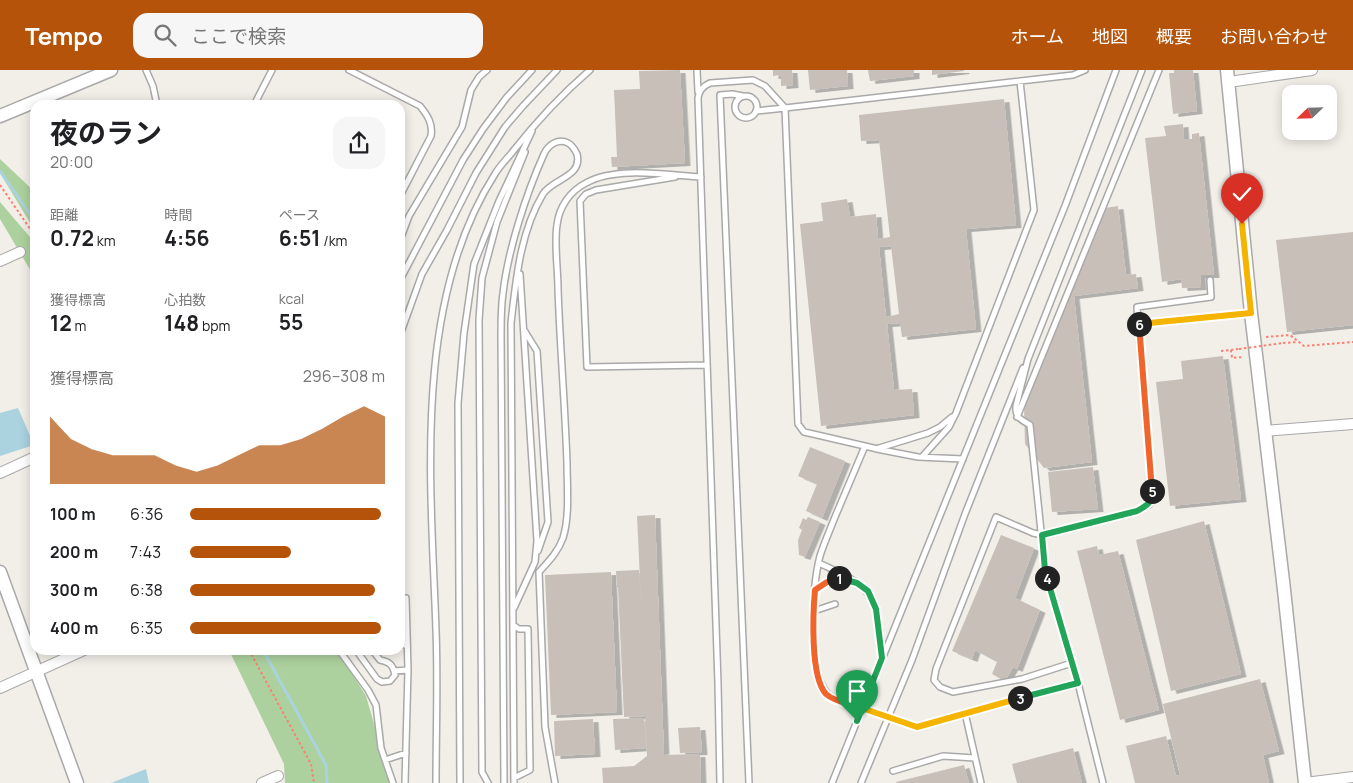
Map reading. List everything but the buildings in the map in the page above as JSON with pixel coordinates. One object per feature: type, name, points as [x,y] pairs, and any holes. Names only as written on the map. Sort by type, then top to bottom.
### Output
[{"type":"street","points":[[39,100],[111,70]]},
{"type":"street","points":[[1312,70],[1228,76],[1251,313],[1284,582],[1305,783],[1353,777]]},
{"type":"street","points":[[0,116],[30,104]]},
{"type":"street","points":[[0,261],[20,252]]},
{"type":"street","points":[[1264,431],[1353,424]]},
{"type":"street","points":[[0,473],[30,459]]},
{"type":"street","points":[[0,572],[77,783]]},
{"type":"street","points":[[0,688],[73,655]]},
{"type":"street","points":[[262,783],[278,776]]},
{"type":"lane","points":[[146,70],[153,86],[156,100]]},
{"type":"lane","points":[[257,100],[272,70]]},
{"type":"lane","points":[[349,70],[420,106],[431,123],[431,136],[405,186]]},
{"type":"lane","points":[[405,227],[409,216],[462,127],[471,90],[479,77],[487,70]]},
{"type":"lane","points":[[405,270],[463,160],[507,97],[532,70]]},
{"type":"lane","points":[[405,321],[422,274],[476,173],[505,127],[528,99],[557,70]]},
{"type":"lane","points":[[436,783],[436,633],[430,456],[437,348],[446,298],[461,245],[474,213],[495,174],[536,122],[590,70]]},
{"type":"lane","points":[[697,70],[720,783]]},
{"type":"lane","points":[[756,110],[1073,75],[1085,70]]},
{"type":"lane","points":[[832,783],[1065,206],[1116,70]]},
{"type":"lane","points":[[861,783],[912,660],[965,514],[1142,70]]},
{"type":"lane","points":[[1017,417],[1159,70]]},
{"type":"lane","points":[[698,98],[699,91],[710,83],[754,80],[765,86],[785,108],[798,424],[804,432],[875,449],[922,457],[963,459]]},
{"type":"lane","points":[[922,457],[948,427],[956,413],[1034,210],[1020,81]]},
{"type":"lane","points":[[743,96],[736,103],[737,113],[747,117],[756,110],[753,98],[743,96],[732,94],[720,95],[749,783]]},
{"type":"lane","points":[[460,783],[458,403],[464,333],[474,264],[499,201],[536,122]]},
{"type":"lane","points":[[488,783],[482,772],[478,320],[482,278],[497,222],[536,122]]},
{"type":"lane","points":[[504,783],[501,335],[503,293],[512,245],[544,154],[548,147],[562,141],[570,143],[576,151],[578,162],[574,171],[546,188],[536,206],[519,264],[511,323],[514,781]]},
{"type":"lane","points":[[555,783],[545,727],[539,572],[557,551],[564,536],[568,497],[565,401],[559,314],[557,225],[562,208],[573,191],[586,182],[604,175],[632,173],[701,176]]},
{"type":"lane","points":[[684,176],[596,190],[586,194],[580,201],[587,367],[706,365]]},
{"type":"lane","points":[[519,264],[537,541],[535,562]]},
{"type":"lane","points":[[1072,663],[1022,679],[953,692],[940,687],[934,680],[936,669],[996,518],[1042,535],[1137,511],[1149,505],[1152,497],[1136,307],[1211,297],[1210,280]]},
{"type":"lane","points":[[1138,324],[1251,313]]},
{"type":"lane","points":[[513,611],[535,562],[548,522],[537,351],[524,330]]},
{"type":"lane","points":[[1028,359],[1015,413],[1017,417],[1030,426],[1045,570],[1078,683],[1103,783]]},
{"type":"lane","points":[[875,449],[940,427],[956,413]]},
{"type":"lane","points":[[865,446],[819,563],[815,590],[813,638],[817,669],[826,694],[917,727],[1078,683]]},
{"type":"lane","points":[[819,563],[868,591],[876,609],[882,658]]},
{"type":"lane","points":[[815,590],[827,582],[839,578],[857,583]]},
{"type":"lane","points":[[405,598],[408,670],[405,783]]},
{"type":"lane","points":[[814,611],[835,604]]},
{"type":"lane","points":[[513,625],[519,629],[528,628],[530,770],[514,781]]},
{"type":"lane","points":[[343,655],[368,690],[376,705],[381,748],[393,783]]},
{"type":"lane","points":[[360,655],[377,678],[382,682],[390,681],[395,675],[393,667],[388,662],[380,660],[376,655]]},
{"type":"lane","points":[[394,671],[408,670]]},
{"type":"lane","points":[[965,713],[981,783]]},
{"type":"lane","points":[[385,760],[406,753]]},
{"type":"lane","points":[[892,771],[942,756],[976,758]]},
{"type":"path","points":[[0,185],[30,229]]},
{"type":"path","points":[[1266,337],[1290,335],[1304,346],[1353,342]]},
{"type":"path","points":[[1220,351],[1298,342]]},
{"type":"path","points":[[1231,350],[1232,358],[1243,357]]},
{"type":"path","points":[[252,655],[311,764],[314,783]]},
{"type":"green space","points":[[0,159],[30,187],[30,223],[0,173]]},
{"type":"green space","points":[[0,202],[30,237],[30,270],[0,219]]},
{"type":"green space","points":[[231,655],[340,655],[366,696],[391,783],[285,783],[284,764]]},
{"type":"water","points":[[18,408],[30,436],[30,446],[0,456],[0,413]]},
{"type":"water","points":[[146,769],[149,783],[111,783]]},
{"type":"waterway","points":[[0,171],[30,215]]},
{"type":"waterway","points":[[266,655],[326,765],[327,783]]},
{"type":"route","points":[[857,721],[882,658],[876,609],[868,591],[857,583],[839,578],[827,582],[815,590],[814,600],[813,638],[817,669],[822,687],[826,694],[833,698],[875,712],[917,727],[1078,683],[1045,570],[1042,535],[1137,511],[1149,505],[1152,497],[1138,324],[1251,313],[1242,224]]}]
